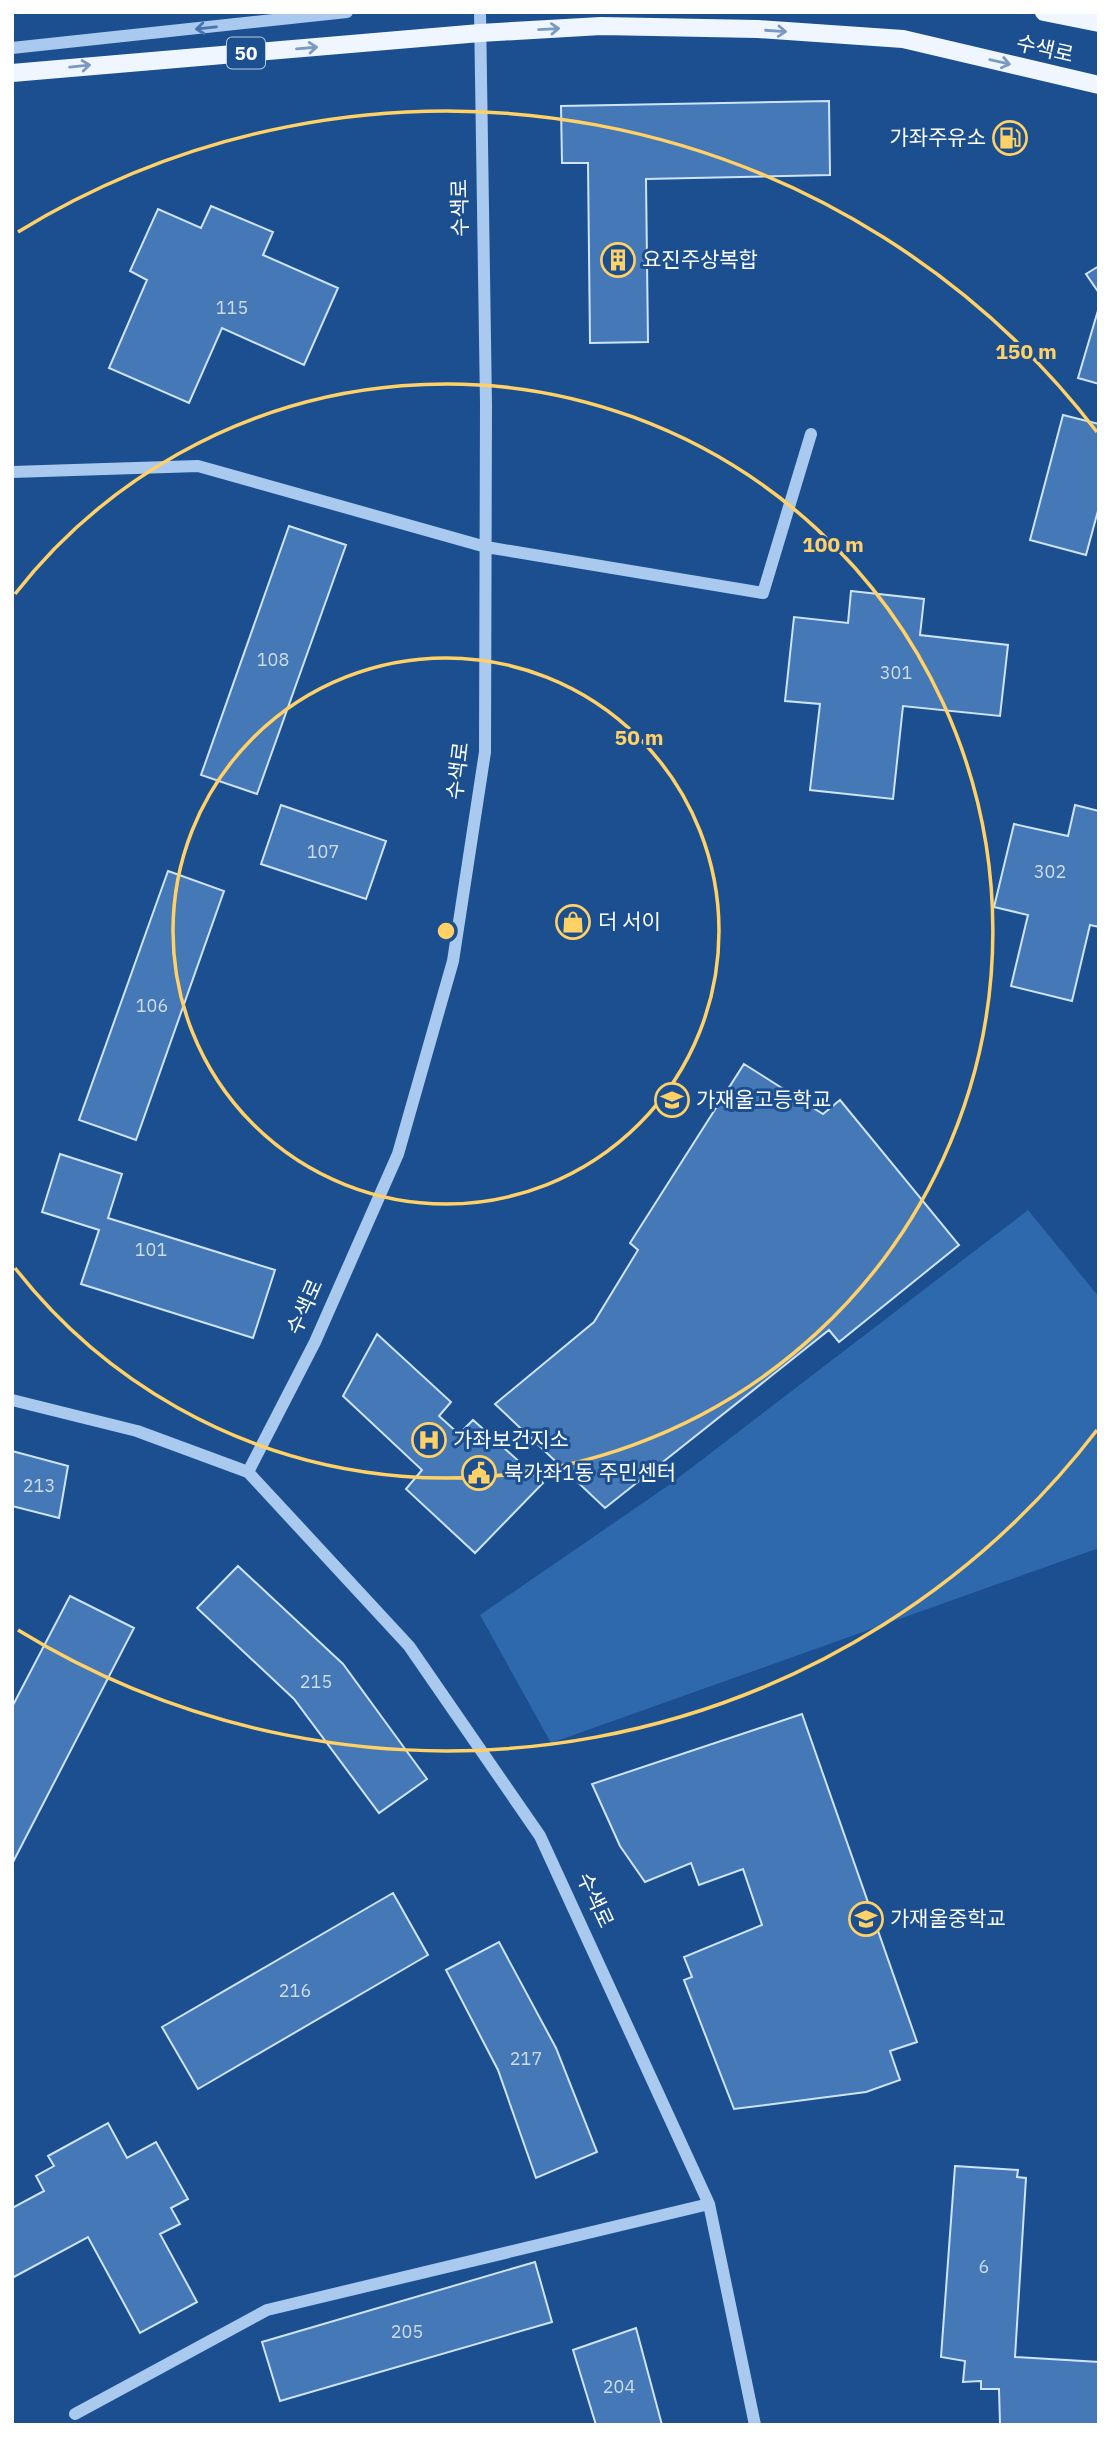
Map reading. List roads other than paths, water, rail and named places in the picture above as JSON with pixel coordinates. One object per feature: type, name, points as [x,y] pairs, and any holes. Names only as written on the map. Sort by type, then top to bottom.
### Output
[{"type":"main road","name":"수색로","points":[[1044,12],[1099,23]]},
{"type":"main road","name":"수색로","points":[[12,73],[480,33],[601,26],[758,29],[903,39],[1099,85]]},
{"type":"street","points":[[12,48],[347,12]]},
{"type":"street","name":"수색로","points":[[248,1472],[315,1342],[398,1154],[453,961],[485,752],[486,547],[480,12]]},
{"type":"street","points":[[12,472],[198,466],[486,547],[763,593],[811,434]]},
{"type":"street","name":"수색로","points":[[12,1400],[137,1431],[248,1472],[409,1646],[540,1836],[709,2204],[755,2425]]},
{"type":"street","points":[[75,2414],[267,2310],[709,2204]]},
{"type":"place","name":"가좌주유소","points":[[1010,138]]},
{"type":"place","name":"요진주상복합","points":[[618,260]]},
{"type":"place","name":"더 서이","points":[[573,922]]},
{"type":"place","name":"가재울고등학교","points":[[672,1100]]},
{"type":"place","name":"가좌보건지소","points":[[429,1440]]},
{"type":"place","name":"북가좌1동 주민센터","points":[[479,1473]]},
{"type":"place","name":"가재울중학교","points":[[866,1919]]}]
